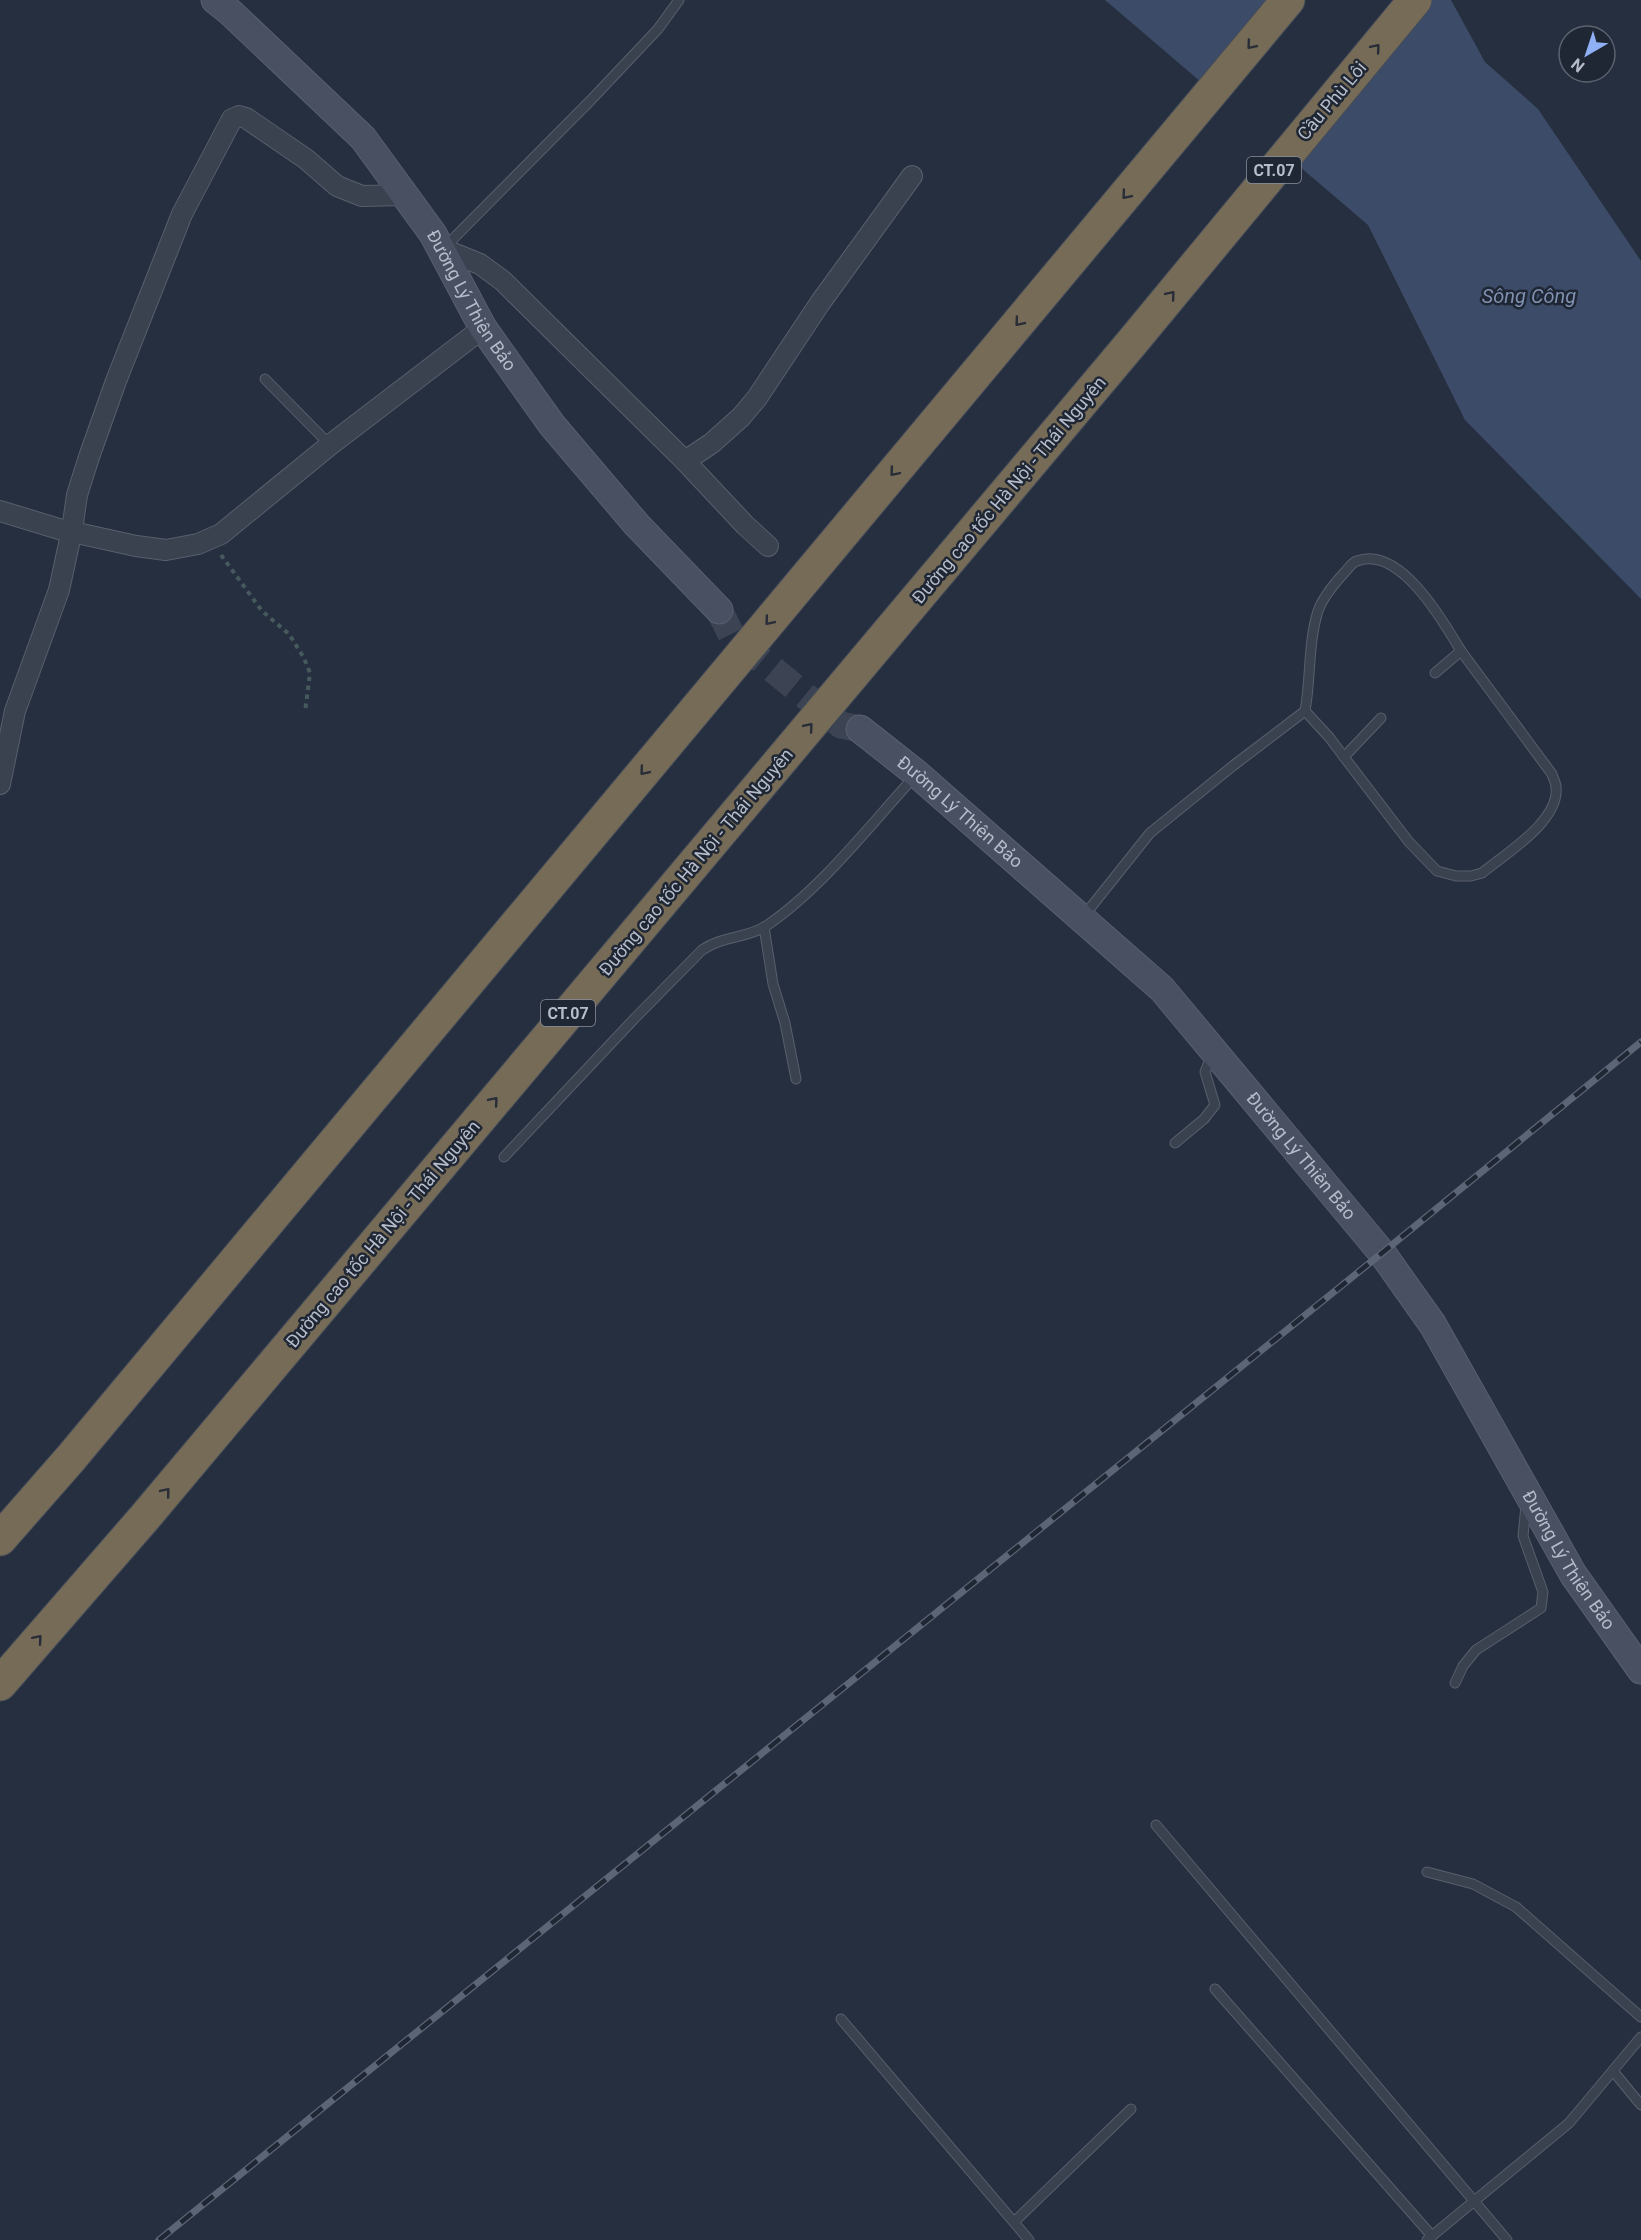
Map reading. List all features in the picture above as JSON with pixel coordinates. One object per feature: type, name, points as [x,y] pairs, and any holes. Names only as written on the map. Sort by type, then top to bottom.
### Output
[{"type":"highway","points":[[0,1539],[71,1458],[1288,0]]},
{"type":"highway","name":"Cầu Phù Lôi","points":[[1134,340],[1415,0]]},
{"type":"highway","name":"Đường cao tốc Hà Nội - Thái Nguyên","points":[[0,1684],[160,1499],[1134,340]]},
{"type":"main road","name":"Đường Lý Thiên Bảo","points":[[215,0],[363,138],[442,249],[483,328],[552,425],[637,525],[719,610]]},
{"type":"main road","name":"Đường Lý Thiên Bảo","points":[[860,729],[917,774],[1162,989],[1382,1253],[1433,1325],[1573,1574],[1641,1670]]},
{"type":"street","points":[[0,784],[15,711],[59,590],[72,530],[76,495],[116,381],[182,214],[232,119],[239,116],[246,118],[306,159],[337,186],[362,196],[405,195]]},
{"type":"street","points":[[685,461],[712,443],[741,417],[757,398],[820,303],[912,176]]},
{"type":"street","points":[[442,249],[480,264],[502,281],[768,546]]},
{"type":"street","points":[[0,511],[84,535],[166,550],[198,544],[221,534],[330,445],[483,328]]},
{"type":"lane","points":[[442,249],[591,100],[658,28],[679,0]]},
{"type":"lane","points":[[265,379],[330,445]]},
{"type":"lane","points":[[1082,918],[1150,833],[1305,711],[1310,682],[1312,641],[1319,609],[1332,586],[1355,561],[1370,558],[1391,563],[1422,593],[1461,651],[1552,774],[1557,787],[1554,804],[1542,824],[1482,873],[1456,876],[1437,871],[1409,842],[1329,737],[1305,711]]},
{"type":"lane","points":[[1435,673],[1461,651]]},
{"type":"lane","points":[[1344,757],[1382,718]]},
{"type":"lane","points":[[504,1157],[634,1018],[702,950],[713,943],[764,927],[816,884],[917,774]]},
{"type":"lane","points":[[764,927],[773,984],[785,1023],[796,1079]]},
{"type":"lane","points":[[1175,1143],[1204,1119],[1215,1105],[1205,1072],[1213,1050]]},
{"type":"lane","points":[[1455,1683],[1463,1666],[1476,1650],[1541,1608],[1544,1592],[1524,1536],[1527,1492]]},
{"type":"lane","points":[[1156,1826],[1507,2240]]},
{"type":"lane","points":[[1427,1872],[1473,1884],[1516,1907],[1641,2017]]},
{"type":"lane","points":[[1215,1989],[1430,2238],[1569,2123],[1641,2037]]},
{"type":"lane","points":[[841,2019],[1029,2240]]},
{"type":"lane","points":[[1612,2071],[1641,2105]]},
{"type":"lane","points":[[1014,2222],[1131,2109]]},
{"type":"path","points":[[209,539],[262,611],[289,634],[303,658],[310,673],[305,712]]},
{"type":"water","name":"Sông Công","points":[[1105,0],[1451,0],[1485,62],[1538,109],[1641,261],[1641,599],[1465,420],[1368,225]]},
{"type":"pier","points":[[1288,0],[1415,0],[1285,158],[1210,94]]},
{"type":"tunnel","points":[[719,610],[732,636],[841,725],[860,729]]},
{"type":"railway","points":[[159,2240],[1641,1042]]}]
